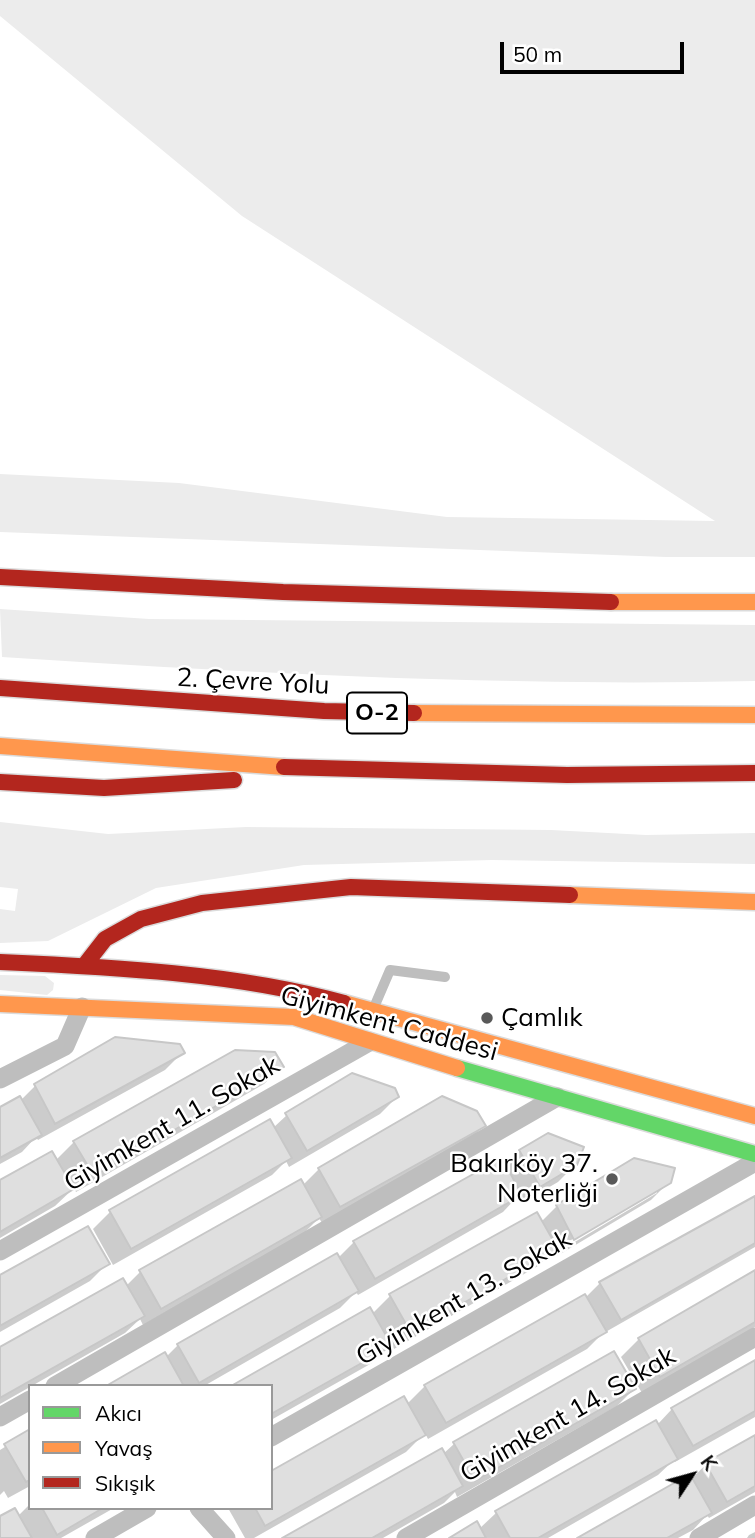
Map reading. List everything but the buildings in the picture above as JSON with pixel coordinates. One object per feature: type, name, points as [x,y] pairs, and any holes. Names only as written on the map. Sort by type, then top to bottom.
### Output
[{"type":"main road","points":[[0,577],[255,593],[491,601],[755,602]]},
{"type":"main road","name":"2. Çevre Yolu","points":[[0,688],[324,711],[496,715],[755,715]]},
{"type":"main road","name":"O-2","points":[[0,746],[279,766],[504,773],[755,773]]},
{"type":"main road","points":[[0,782],[104,788],[169,786],[229,781],[279,766]]},
{"type":"main road","points":[[83,986],[105,939],[141,919],[202,903],[274,893],[351,887],[755,902]]},
{"type":"main road","name":"Giyimkent Caddesi","points":[[0,962],[83,986],[235,1012],[293,1017],[369,1042],[755,1154]]},
{"type":"main road","name":"Giyimkent Caddesi","points":[[0,1004],[83,986],[271,985],[755,1115]]},
{"type":"street","points":[[0,1079],[65,1046],[83,986]]},
{"type":"street","name":"Giyimkent 11. Sokak","points":[[0,1251],[369,1042]]},
{"type":"street","points":[[58,1384],[557,1097]]},
{"type":"street","name":"Giyimkent 13. Sokak","points":[[273,1436],[755,1163]]},
{"type":"street","name":"Giyimkent 14. Sokak","points":[[406,1538],[755,1337]]},
{"type":"street","points":[[0,1417],[28,1401]]},
{"type":"street","points":[[699,1538],[755,1504]]},
{"type":"street","points":[[95,1538],[144,1510]]},
{"type":"street","points":[[201,1510],[226,1538]]},
{"type":"lane","points":[[372,1012],[390,970],[445,977]]},
{"type":"shaded area","points":[[0,0],[755,0],[755,557],[666,557],[0,532],[0,474],[179,483],[447,517],[715,521],[242,216],[0,16]]},
{"type":"shaded area","points":[[0,609],[149,619],[755,625],[755,681],[473,680],[284,673],[2,657]]},
{"type":"shaded area","points":[[0,822],[108,834],[246,827],[551,830],[646,835],[755,833],[755,864],[492,860],[304,865],[156,888],[48,941],[0,943],[0,909],[15,911],[18,889],[0,887]]},
{"type":"shaded area","points":[[0,975],[45,976],[54,983],[53,990],[47,995],[0,990]]},
{"type":"traffic: fast","points":[[457,1068],[755,1154]]},
{"type":"traffic: slow","points":[[611,602],[755,602]]},
{"type":"traffic: slow","points":[[414,713],[755,715]]},
{"type":"traffic: slow","points":[[0,746],[284,767]]},
{"type":"traffic: slow","points":[[570,895],[755,902]]},
{"type":"traffic: slow","points":[[344,1003],[755,1116]]},
{"type":"traffic: slow","points":[[0,1004],[294,1017],[457,1068]]},
{"type":"traffic: jam","points":[[0,577],[283,592],[611,602]]},
{"type":"traffic: jam","points":[[0,688],[324,711],[414,713]]},
{"type":"traffic: jam","points":[[284,767],[567,775],[755,773]]},
{"type":"traffic: jam","points":[[0,782],[104,788],[234,780]]},
{"type":"traffic: jam","points":[[84,966],[105,939],[141,919],[202,903],[351,887],[570,895]]},
{"type":"traffic: jam","points":[[0,962],[129,969],[217,978],[344,1003]]},
{"type":"place","name":"Çamlık","points":[[487,1018]]},
{"type":"place","name":"Bakırköy 37. Noterliği","points":[[612,1179]]}]
